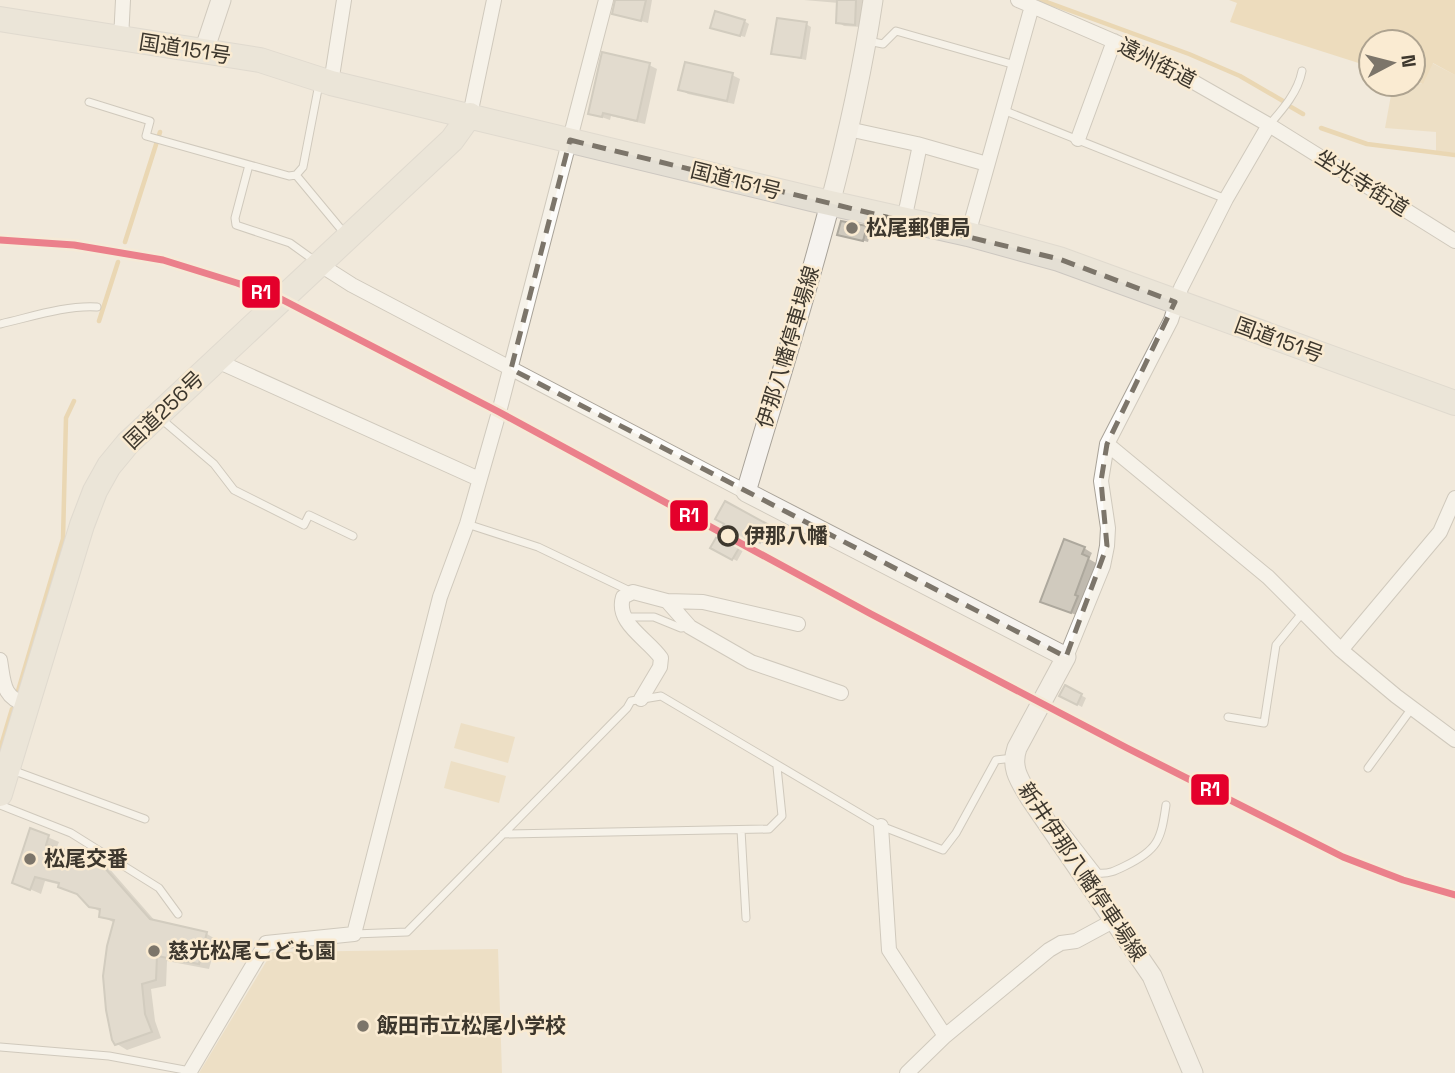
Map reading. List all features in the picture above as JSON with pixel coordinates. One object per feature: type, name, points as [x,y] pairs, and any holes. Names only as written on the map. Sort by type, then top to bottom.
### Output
[{"type":"highway","name":"国道151号","points":[[0,19],[260,60],[325,81],[968,234],[1059,259],[1455,403]]},
{"type":"highway","name":"国道256号","points":[[0,794],[82,525],[95,491],[109,466],[156,416],[452,140],[470,116]]},
{"type":"main road","points":[[204,51],[221,0]]},
{"type":"main road","name":"伊那八幡停車場線","points":[[746,492],[831,203],[867,41],[873,0]]},
{"type":"main road","points":[[746,492],[1066,657]]},
{"type":"main road","name":"新井伊那八幡停車場線","points":[[1066,657],[1013,758],[1015,773],[1152,976],[1193,1073]]},
{"type":"street","points":[[121,39],[123,0]]},
{"type":"street","points":[[325,81],[344,0]]},
{"type":"street","points":[[470,116],[494,0]]},
{"type":"street","points":[[189,1072],[266,943],[354,934],[440,597],[467,524],[511,369],[606,0]]},
{"type":"street","name":"遠州街道","points":[[1017,0],[1148,56],[1269,125]]},
{"type":"street","points":[[968,234],[1032,6]]},
{"type":"street","points":[[1078,139],[1114,41]]},
{"type":"street","points":[[1066,657],[1103,566],[1107,546],[1108,528],[1101,481],[1107,444],[1171,320],[1175,302],[1226,199],[1269,125]]},
{"type":"street","name":"坐光寺街道","points":[[1269,125],[1455,242]]},
{"type":"street","points":[[848,129],[987,164]]},
{"type":"street","points":[[904,220],[920,145]]},
{"type":"street","points":[[319,264],[352,285],[746,492]]},
{"type":"street","points":[[215,360],[479,479]]},
{"type":"street","points":[[1107,444],[1268,577],[1341,650],[1455,740]]},
{"type":"street","points":[[1341,650],[1440,532],[1455,498]]},
{"type":"street","points":[[641,699],[660,667],[661,658],[653,646],[624,618],[621,606],[624,597],[633,592],[667,601],[703,603],[798,624]]},
{"type":"street","points":[[667,601],[690,627],[751,662],[841,693]]},
{"type":"street","points":[[0,660],[7,693],[12,699],[27,705]]},
{"type":"street","points":[[881,826],[889,950],[945,1036]]},
{"type":"street","points":[[907,1073],[945,1036],[1049,950],[1061,943],[1076,941],[1113,921]]},
{"type":"lane","points":[[867,41],[883,44],[896,31],[1015,65]]},
{"type":"lane","points":[[1269,125],[1285,106],[1300,81],[1302,71]]},
{"type":"lane","points":[[89,102],[149,121],[148,136],[289,176],[296,175],[303,167],[325,81]]},
{"type":"lane","points":[[1003,109],[1226,199]]},
{"type":"lane","points":[[249,165],[235,218],[236,225],[290,243],[319,264]]},
{"type":"lane","points":[[296,175],[348,237]]},
{"type":"lane","points":[[0,324],[56,312],[97,307]]},
{"type":"lane","points":[[156,416],[215,464],[234,490],[304,525],[309,515],[353,536]]},
{"type":"lane","points":[[467,524],[538,547],[633,592]]},
{"type":"lane","points":[[1228,717],[1264,723],[1276,645],[1303,612]]},
{"type":"lane","points":[[624,618],[654,617],[681,628],[690,627]]},
{"type":"lane","points":[[354,934],[407,932],[631,701],[660,696],[881,826],[943,850],[956,834],[996,760],[1013,758]]},
{"type":"lane","points":[[1368,768],[1412,708]]},
{"type":"lane","points":[[503,834],[769,829],[782,816],[777,767]]},
{"type":"lane","points":[[8,769],[145,819]]},
{"type":"lane","points":[[0,805],[71,832],[159,888],[178,914]]},
{"type":"lane","points":[[1047,822],[1059,824],[1098,873],[1108,874],[1145,856],[1158,841],[1166,805]]},
{"type":"lane","points":[[741,830],[746,918]]},
{"type":"lane","points":[[0,1047],[109,1056],[189,1072]]},
{"type":"highlighted area","points":[[570,140],[1059,259],[1175,302],[1107,444],[1101,481],[1107,546],[1066,657],[511,369]]},
{"type":"shaded area","points":[[1229,0],[1455,0],[1455,75],[1433,63],[1427,76],[1427,28],[1357,28],[1357,63],[1230,22],[1237,3]]},
{"type":"shaded area","points":[[1432,63],[1455,75],[1455,153],[1436,151],[1436,132],[1385,128],[1390,98],[1427,98],[1427,74]]},
{"type":"shaded area","points":[[461,723],[515,737],[508,763],[454,748]]},
{"type":"shaded area","points":[[451,761],[506,776],[499,803],[444,788]]},
{"type":"shaded area","name":"飯田市立松尾小学校","points":[[498,949],[502,1073],[199,1073],[272,952]]},
{"type":"building","points":[[615,0],[646,0],[641,21],[612,14]]},
{"type":"building","points":[[837,0],[856,0],[855,25],[836,23]]},
{"type":"building","points":[[715,11],[745,20],[740,36],[710,28]]},
{"type":"building","points":[[777,18],[807,22],[801,58],[771,54]]},
{"type":"building","points":[[602,52],[650,63],[637,121],[603,113],[602,117],[588,114]]},
{"type":"building","points":[[685,62],[733,73],[727,101],[678,90]]},
{"type":"building","name":"松尾郵便局","points":[[841,221],[867,226],[863,241],[837,235]]},
{"type":"building","points":[[725,501],[769,525],[760,543],[746,536],[732,560],[710,548],[724,524],[715,519]]},
{"type":"building","points":[[1064,539],[1085,547],[1082,554],[1089,557],[1071,613],[1040,602]]},
{"type":"building","points":[[1065,685],[1082,694],[1077,705],[1059,696]]},
{"type":"building","name":"慈光松尾こども園","points":[[30,828],[49,835],[46,845],[96,858],[150,919],[207,932],[199,964],[157,956],[156,980],[142,984],[145,1014],[152,1032],[115,1045],[112,1040],[103,976],[114,920],[99,917],[100,909],[89,907],[77,894],[58,887],[59,883],[35,877],[30,890],[12,883]]},
{"type":"waterway","points":[[1041,0],[1189,54],[1240,76],[1283,101]]},
{"type":"waterway","points":[[1291,107],[1303,114]]},
{"type":"waterway","points":[[1321,128],[1367,144],[1455,155]]},
{"type":"waterway","points":[[125,242],[160,132]]},
{"type":"waterway","points":[[99,321],[118,262]]},
{"type":"waterway","points":[[18,691],[63,539],[66,418],[74,401]]},
{"type":"waterway","points":[[0,749],[12,709]]},
{"type":"transit line","name":"R1","points":[[0,240],[74,245],[163,260],[281,299],[499,412],[871,614],[1127,748],[1343,857],[1403,880],[1455,895]]},
{"type":"place","name":"松尾郵便局","points":[[852,228]]},
{"type":"place","name":"伊那八幡","points":[[728,536]]},
{"type":"place","name":"松尾交番","points":[[30,859]]},
{"type":"place","name":"慈光松尾こども園","points":[[154,951]]},
{"type":"place","name":"飯田市立松尾小学校","points":[[363,1026]]}]
